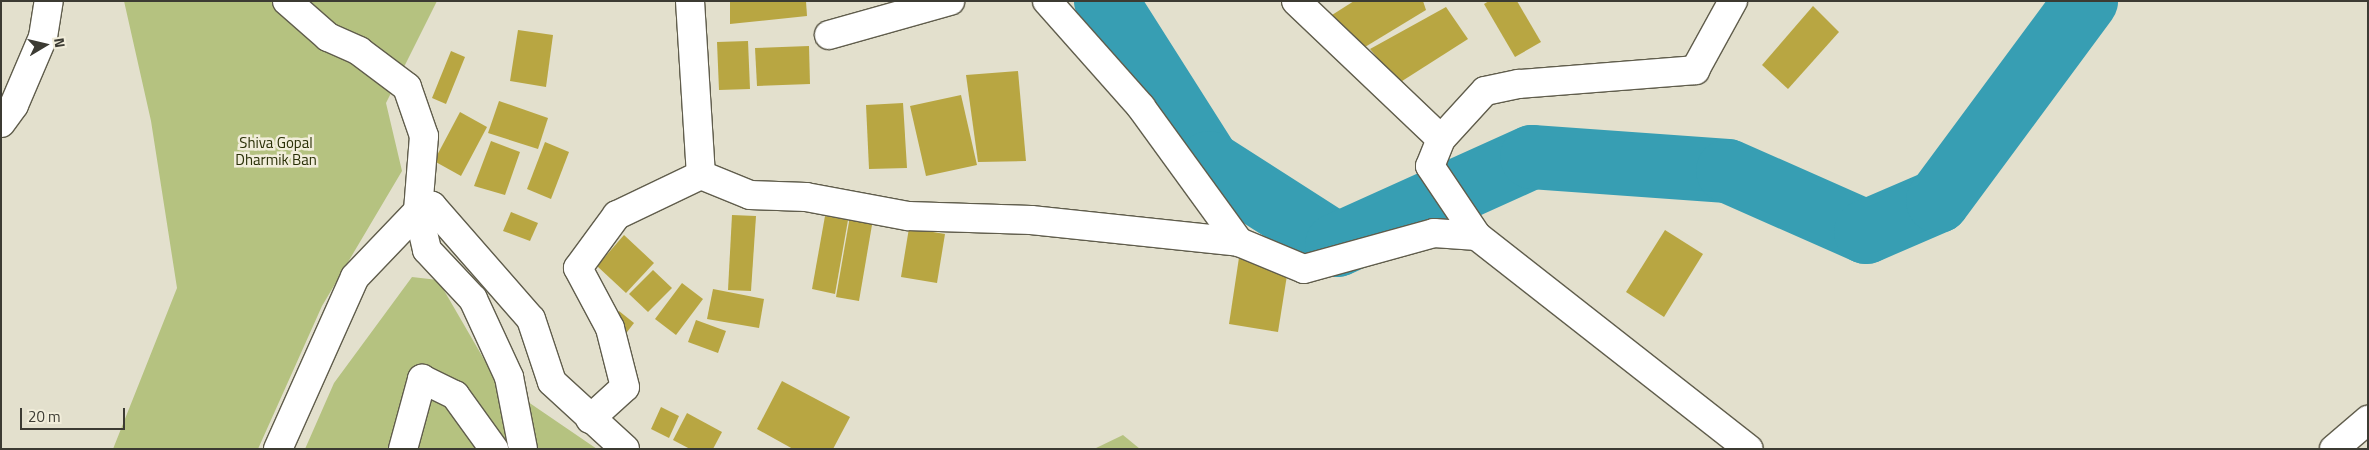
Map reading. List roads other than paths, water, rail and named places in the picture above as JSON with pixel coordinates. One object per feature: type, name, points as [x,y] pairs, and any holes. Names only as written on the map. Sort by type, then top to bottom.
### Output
[{"type":"street","points":[[1,124],[14,105],[43,37],[49,1]]},
{"type":"street","points":[[287,1],[328,37],[359,51],[407,87],[424,136],[418,211],[428,250],[472,299],[509,377],[523,449]]},
{"type":"street","points":[[690,1],[701,175]]},
{"type":"street","points":[[829,36],[950,1]]},
{"type":"street","points":[[1047,1],[1141,107],[1239,242]]},
{"type":"street","points":[[1296,1],[1441,139]]},
{"type":"street","points":[[1733,1],[1695,70],[1519,84],[1485,91],[1441,139],[1430,166],[1477,236],[1749,449]]},
{"type":"street","points":[[590,419],[625,387],[610,328],[578,268],[618,215],[701,175],[750,195],[806,196],[908,216],[1031,220],[1239,242],[1304,269],[1434,233],[1477,236]]},
{"type":"street","points":[[278,449],[355,277],[418,211],[432,206],[446,218],[532,319],[552,382],[590,419],[625,449]]},
{"type":"street","points":[[403,449],[422,379],[455,395],[494,449]]},
{"type":"street","points":[[2334,449],[2368,420]]},
{"type":"waterway","points":[[1106,1],[1209,163],[1337,245],[1532,157],[1728,171],[1866,232],[1938,201],[2086,1]]},
{"type":"park label","name":"Shiva Gopal Dharmik Ban","points":[[276,150]]}]
